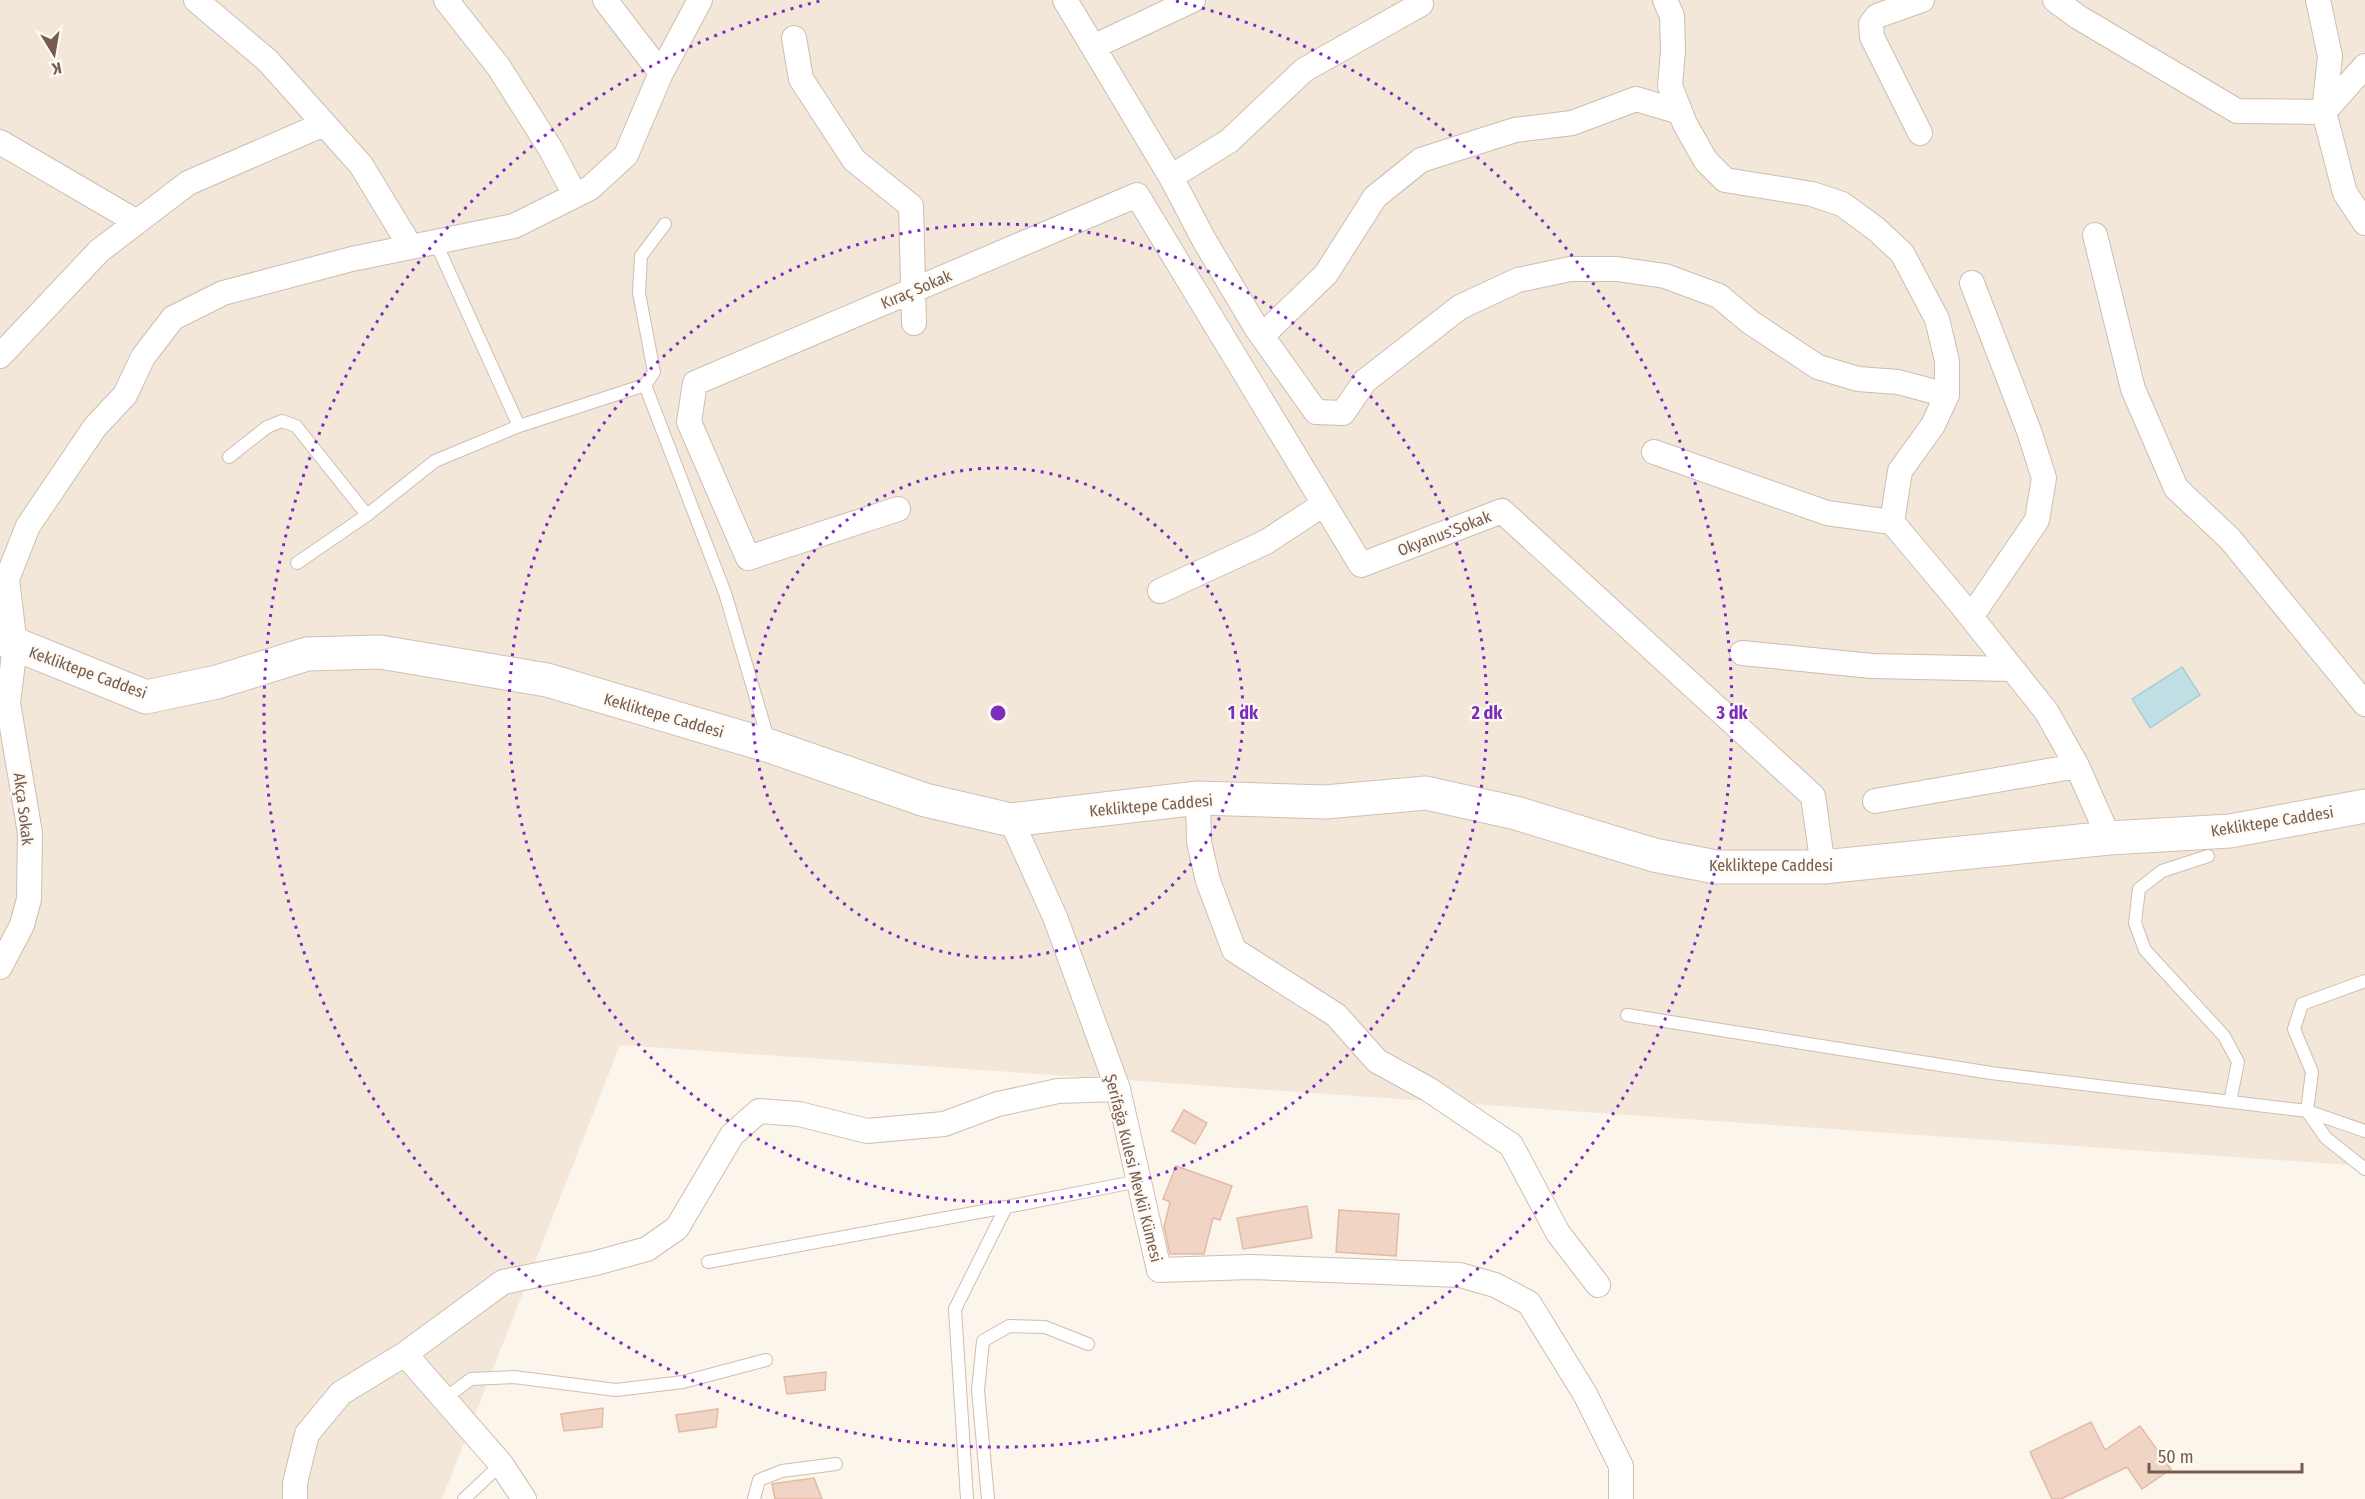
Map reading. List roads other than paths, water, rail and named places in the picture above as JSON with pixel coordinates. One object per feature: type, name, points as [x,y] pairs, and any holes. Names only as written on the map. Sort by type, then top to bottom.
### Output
[{"type":"street","points":[[196,0],[268,61],[361,165],[410,246]]},
{"type":"street","points":[[446,0],[498,66],[550,148],[575,195]]},
{"type":"street","points":[[605,0],[661,73]]},
{"type":"street","name":"Akça Sokak","points":[[0,968],[22,924],[29,899],[30,833],[8,703],[7,579],[28,526],[95,427],[125,395],[143,357],[173,318],[223,293],[352,259],[514,226],[590,188],[626,155],[661,73],[700,0]]},
{"type":"street","points":[[1065,0],[1095,46],[1171,177],[1204,240],[1262,336],[1316,412],[1343,413],[1365,381],[1460,307],[1518,280],[1570,269],[1617,269],[1665,276],[1719,296],[1750,321],[1818,367],[1858,379],[1898,382],[1947,395]]},
{"type":"street","points":[[1095,46],[1193,0]]},
{"type":"street","points":[[1665,0],[1672,16],[1674,51],[1670,86],[1680,112],[1706,161],[1725,180],[1812,194],[1842,204],[1876,229],[1902,253],[1937,320],[1947,361],[1947,395],[1933,425],[1900,471],[1892,522]]},
{"type":"street","points":[[1920,133],[1872,37],[1871,24],[1877,16],[1922,0]]},
{"type":"street","points":[[2055,0],[2078,17],[2237,111],[2324,112],[2365,66]]},
{"type":"street","points":[[2318,0],[2330,56],[2324,112],[2345,193],[2365,223]]},
{"type":"street","points":[[1171,177],[1229,141],[1304,70],[1421,4]]},
{"type":"street","points":[[794,38],[801,79],[854,160],[912,206],[914,323]]},
{"type":"street","points":[[1262,336],[1326,274],[1375,197],[1421,160],[1515,130],[1572,123],[1636,99],[1680,112]]},
{"type":"street","points":[[0,356],[99,251],[188,183],[324,124]]},
{"type":"street","points":[[0,142],[137,222]]},
{"type":"street","name":"Kıraç Sokak","points":[[898,509],[748,558],[689,422],[695,383],[1137,195]]},
{"type":"street","name":"Okyanus Sokak","points":[[1137,195],[1361,565],[1502,511],[1813,796],[1823,867]]},
{"type":"street","points":[[2095,235],[2133,389],[2176,489],[2230,539],[2357,678],[2365,704]]},
{"type":"street","points":[[1971,617],[2037,520],[2044,478],[2029,431],[1972,283]]},
{"type":"street","points":[[1654,452],[1827,513],[1892,522],[2046,711],[2077,766],[2109,838]]},
{"type":"street","points":[[1160,591],[1266,542],[1324,504]]},
{"type":"street","name":"Kekliktepe Caddesi","points":[[8,642],[147,697],[217,682],[307,654],[380,652],[547,680],[770,746],[925,800],[1011,820],[1198,798],[1325,802],[1426,793],[1516,813],[1654,855],[1716,867],[1823,867],[2109,838],[2230,831],[2365,806]]},
{"type":"street","points":[[1742,653],[1872,666],[2012,669]]},
{"type":"street","points":[[1875,801],[2077,766]]},
{"type":"street","points":[[1198,798],[1198,842],[1208,881],[1234,950],[1336,1015],[1377,1061],[1428,1089],[1511,1145],[1558,1233],[1598,1285]]},
{"type":"street","name":"Şerifağa Kulesi Mevkii Kümesi","points":[[1011,820],[1055,917],[1118,1089],[1159,1270],[1251,1268],[1460,1275],[1495,1285],[1529,1303],[1585,1394],[1621,1466],[1621,1499]]},
{"type":"street","points":[[295,1499],[295,1483],[307,1434],[341,1393],[405,1354],[503,1282],[596,1263],[647,1249],[677,1228],[732,1135],[759,1111],[799,1114],[867,1131],[944,1124],[998,1104],[1058,1091],[1118,1089]]},
{"type":"street","points":[[405,1354],[501,1464],[524,1499]]},
{"type":"lane","points":[[297,563],[367,515],[435,460],[519,426],[645,386],[654,372],[639,293],[641,256],[665,224]]},
{"type":"lane","points":[[435,241],[519,426]]},
{"type":"lane","points":[[645,386],[726,593],[770,746]]},
{"type":"lane","points":[[229,458],[267,427],[282,421],[296,426],[367,515]]},
{"type":"lane","points":[[2208,856],[2162,871],[2139,889],[2135,923],[2145,950],[2224,1036],[2238,1062],[2230,1102]]},
{"type":"lane","points":[[2365,981],[2302,1004],[2294,1029],[2312,1072],[2307,1111],[2326,1138],[2365,1169]]},
{"type":"lane","points":[[1627,1015],[1991,1073],[2307,1111],[2365,1131]]},
{"type":"lane","points":[[708,1262],[1138,1181]]},
{"type":"lane","points":[[967,1499],[955,1309],[1006,1207]]},
{"type":"lane","points":[[987,1499],[978,1390],[983,1341],[1009,1326],[1045,1327],[1088,1344]]},
{"type":"lane","points":[[444,1399],[471,1378],[514,1377],[616,1390],[683,1382],[766,1360]]},
{"type":"lane","points":[[464,1499],[501,1464]]},
{"type":"lane","points":[[754,1499],[759,1480],[782,1471],[836,1464]]},
{"type":"water","points":[[2182,667],[2200,695],[2150,728],[2132,699]]}]
